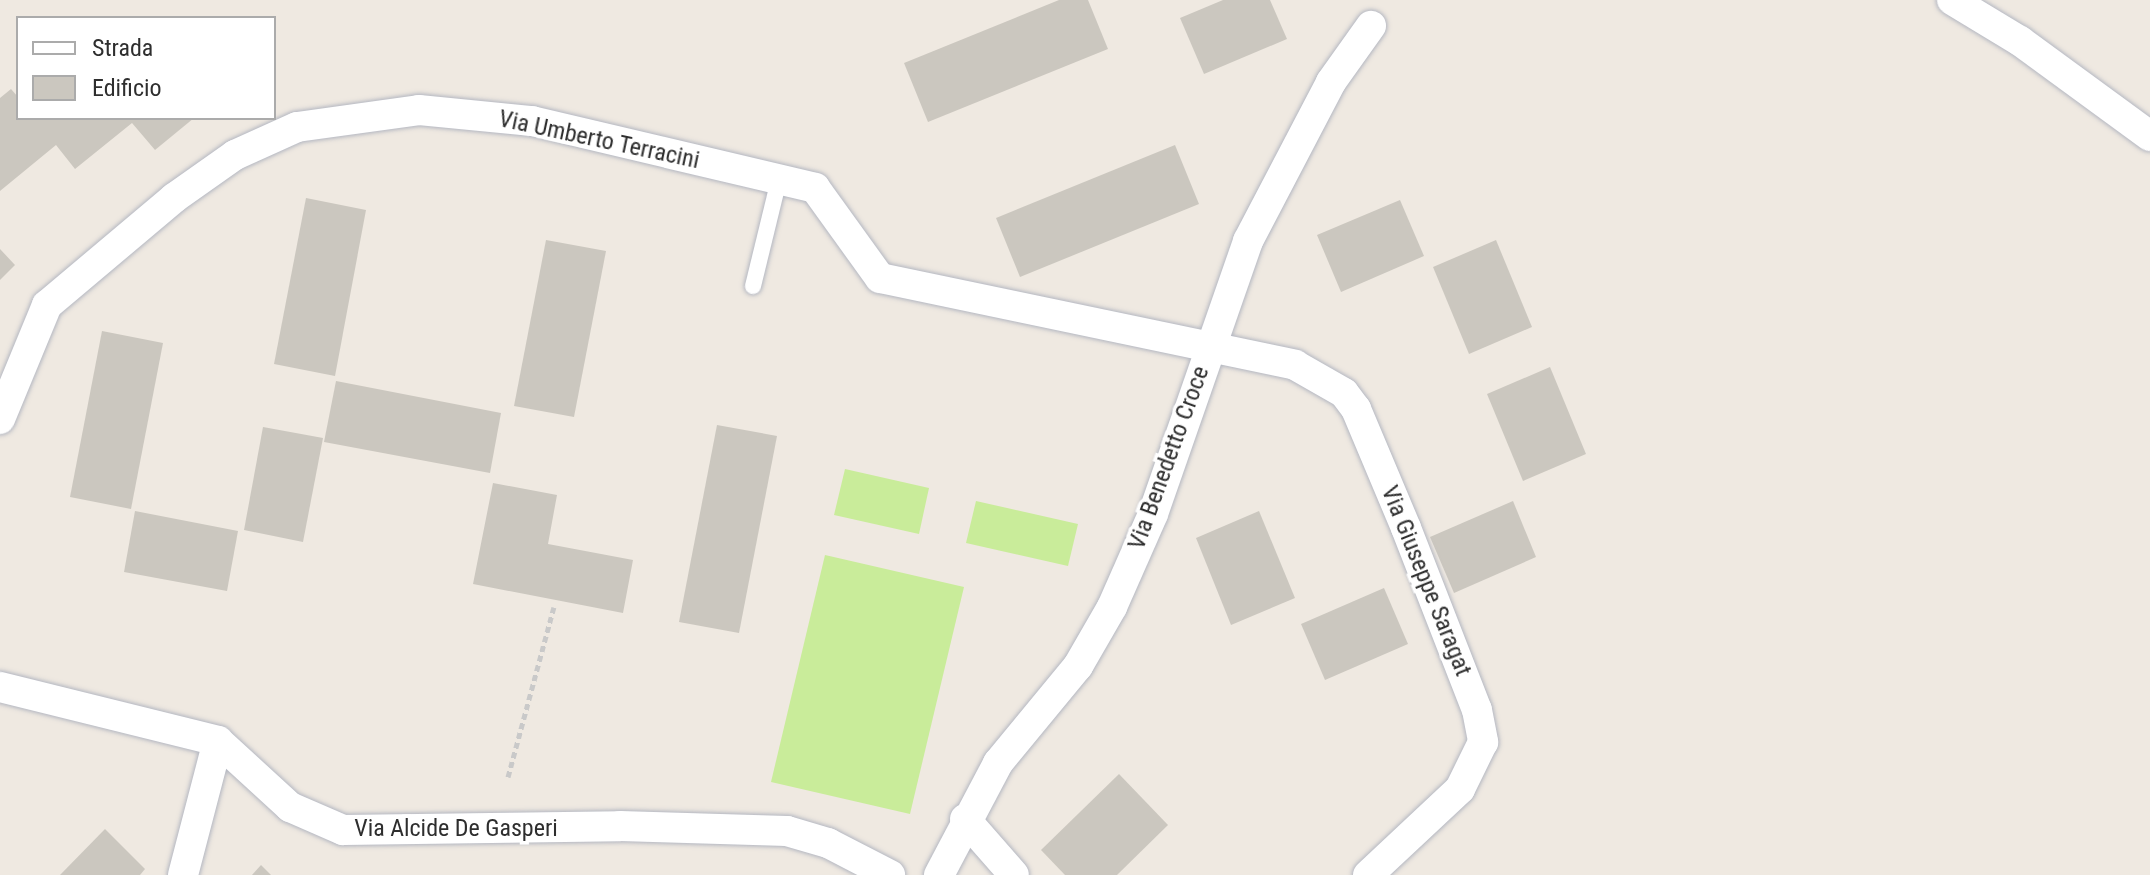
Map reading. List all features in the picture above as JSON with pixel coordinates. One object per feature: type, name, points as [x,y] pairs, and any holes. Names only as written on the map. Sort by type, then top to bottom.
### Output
[{"type":"street","points":[[1952,0],[2020,41],[2150,136]]},
{"type":"street","name":"Via Benedetto Croce","points":[[939,875],[965,819],[998,763],[1078,666],[1112,607],[1153,514],[1248,241],[1331,82],[1371,26]]},
{"type":"street","name":"Via Umberto Terracini","points":[[2,404],[47,305],[104,252],[235,155],[297,127],[419,110],[532,121],[815,188],[880,278],[1210,345]]},
{"type":"street","name":"Via Giuseppe Saragat","points":[[1210,345],[1314,373],[1330,381],[1356,409],[1477,710],[1483,742],[1460,789],[1368,875]]},
{"type":"street","name":"Via Alcide De Gasperi","points":[[0,687],[218,741],[290,807],[343,830],[620,826],[787,831],[828,843],[890,875]]},
{"type":"street","points":[[183,875],[218,741]]},
{"type":"street","points":[[965,819],[1014,875]]},
{"type":"lane","points":[[753,286],[779,179]]},
{"type":"path","points":[[508,777],[554,607]]},
{"type":"green space","points":[[845,469],[929,488],[919,534],[834,515]]},
{"type":"green space","points":[[976,501],[1078,524],[1068,566],[966,543]]},
{"type":"green space","points":[[825,555],[964,587],[910,814],[771,782]]},
{"type":"building","points":[[1059,0],[1088,0],[1108,49],[928,122],[904,63]]},
{"type":"building","points":[[1223,0],[1270,0],[1287,39],[1204,74],[1180,18]]},
{"type":"building","points":[[11,89],[16,95],[16,120],[192,120],[155,150],[132,123],[75,169],[56,145],[0,191],[0,98]]},
{"type":"building","points":[[1175,145],[1199,204],[1020,277],[996,218]]},
{"type":"building","points":[[306,198],[366,210],[335,376],[274,364]]},
{"type":"building","points":[[1400,200],[1424,256],[1341,292],[1317,235]]},
{"type":"building","points":[[546,240],[606,251],[574,417],[514,406]]},
{"type":"building","points":[[1496,240],[1532,327],[1469,354],[1433,267]]},
{"type":"building","points":[[0,249],[15,265],[0,280]]},
{"type":"building","points":[[102,331],[163,343],[131,509],[70,497]]},
{"type":"building","points":[[1550,367],[1586,454],[1523,481],[1487,394]]},
{"type":"building","points":[[336,381],[501,413],[490,473],[324,442]]},
{"type":"building","points":[[717,425],[777,436],[739,633],[679,622]]},
{"type":"building","points":[[263,427],[323,438],[303,542],[244,530]]},
{"type":"building","points":[[493,483],[557,495],[548,544],[633,560],[623,613],[473,584]]},
{"type":"building","points":[[1513,501],[1536,557],[1454,593],[1430,537]]},
{"type":"building","points":[[135,511],[238,531],[227,591],[124,572]]},
{"type":"building","points":[[1259,511],[1295,598],[1231,625],[1196,538]]},
{"type":"building","points":[[1384,588],[1408,644],[1325,680],[1301,624]]},
{"type":"building","points":[[1119,774],[1168,825],[1117,875],[1065,875],[1041,850]]},
{"type":"building","points":[[105,829],[145,869],[140,875],[60,875]]},
{"type":"building","points":[[261,865],[271,875],[252,875]]}]
